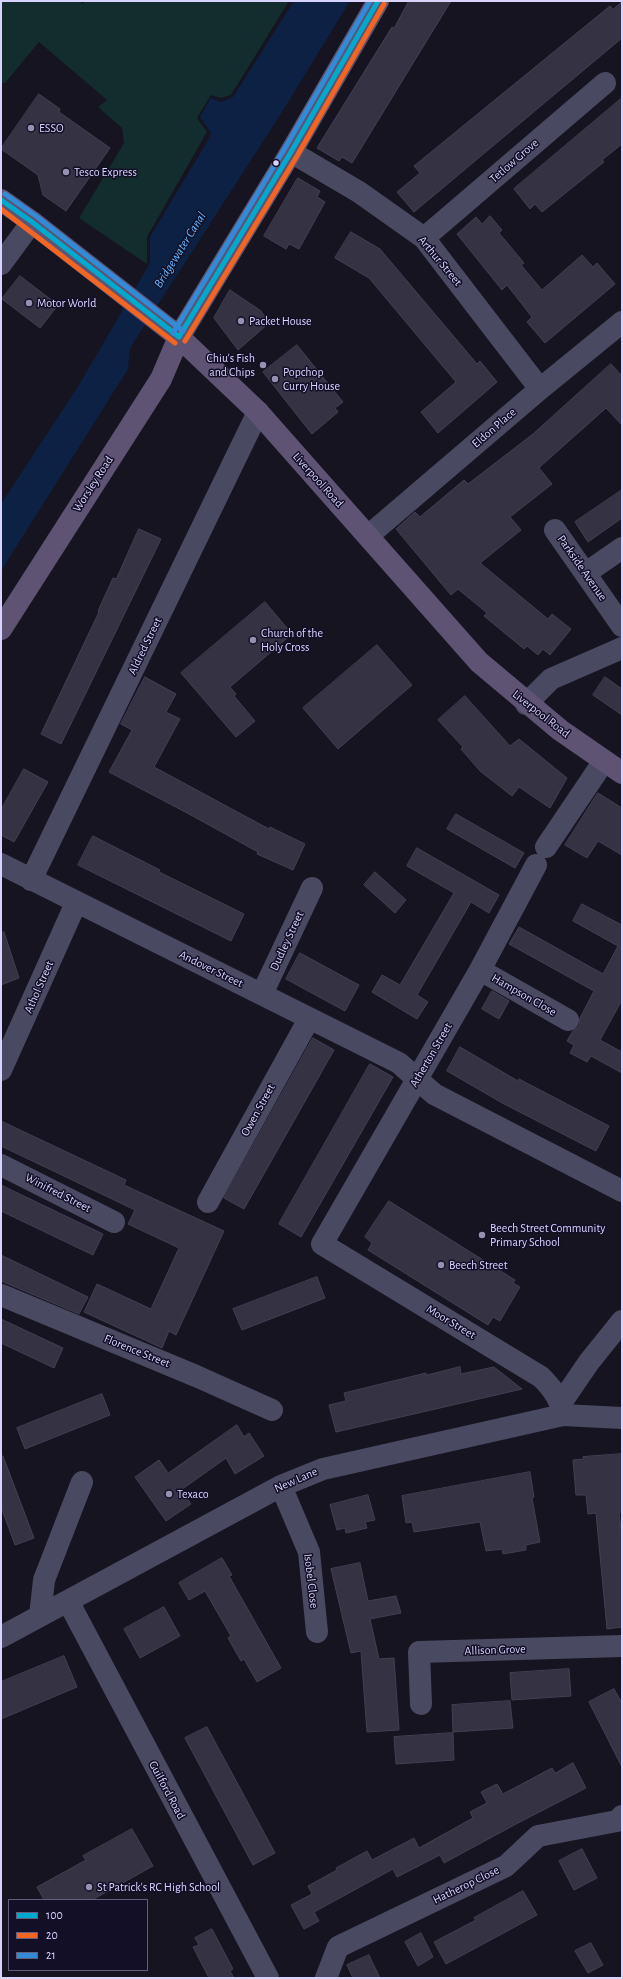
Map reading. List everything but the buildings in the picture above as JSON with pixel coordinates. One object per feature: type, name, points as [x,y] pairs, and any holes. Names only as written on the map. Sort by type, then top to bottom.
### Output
[{"type":"main road","name":"Worsley Road","points":[[1,629],[161,378],[171,330],[291,152],[378,1]]},
{"type":"main road","name":"Liverpool Road","points":[[1,200],[32,222],[171,330],[258,412],[479,662],[526,704],[622,774]]},
{"type":"street","name":"Tetlow Grove","points":[[424,238],[605,83]]},
{"type":"street","name":"Arthur Street","points":[[291,152],[358,192],[424,238],[540,389]]},
{"type":"street","points":[[1,264],[32,222]]},
{"type":"street","name":"Eldon Place","points":[[368,536],[540,389],[622,322]]},
{"type":"street","name":"Aldred Street","points":[[31,880],[258,412]]},
{"type":"street","name":"Parkside Avenue","points":[[555,530],[622,626]]},
{"type":"street","points":[[586,573],[622,548]]},
{"type":"street","points":[[526,704],[550,679],[622,648]]},
{"type":"street","name":"Atherton Street","points":[[322,1244],[480,970],[541,856],[604,761]]},
{"type":"street","name":"Andover Street","points":[[1,864],[76,903],[399,1063],[417,1079]]},
{"type":"street","name":"Dudley Street","points":[[262,994],[312,888]]},
{"type":"street","name":"Athol Street","points":[[1,1070],[76,903]]},
{"type":"street","name":"Hampson Close","points":[[480,970],[568,1020]]},
{"type":"street","name":"Owen Street","points":[[208,1202],[309,1019]]},
{"type":"street","points":[[417,1079],[434,1094],[622,1191]]},
{"type":"street","name":"Winifred Street","points":[[1,1165],[114,1222]]},
{"type":"street","name":"Moor Street","points":[[322,1244],[541,1377],[553,1390],[562,1409]]},
{"type":"street","name":"Florence Street","points":[[1,1295],[196,1376],[272,1410]]},
{"type":"street","points":[[562,1409],[589,1362],[622,1321]]},
{"type":"street","name":"New Lane","points":[[1,1637],[281,1486],[323,1468],[562,1409],[622,1418]]},
{"type":"street","points":[[40,1616],[44,1580],[82,1482]]},
{"type":"street","name":"Isobel Close","points":[[281,1486],[309,1552],[317,1632]]},
{"type":"street","name":"Guilford Road","points":[[68,1601],[268,1978]]},
{"type":"street","name":"Allison Grove","points":[[421,1704],[419,1652],[622,1646]]},
{"type":"street","name":"Hatherop Close","points":[[326,1978],[338,1947],[506,1866],[538,1836],[620,1824]]},
{"type":"green space","points":[[1,1],[79,1],[83,4],[85,1],[289,1],[231,95],[220,98],[211,95],[197,118],[207,132],[147,237],[147,264],[79,218],[124,143],[122,128],[98,107],[107,100],[39,42],[5,83],[1,83]]},
{"type":"water","name":"Bridgewater Canal","points":[[294,1],[350,1],[282,112],[130,348],[128,369],[1,571],[1,504],[79,385],[150,263],[150,237],[211,133],[200,117],[211,98],[221,102],[233,97]]},
{"type":"transit line","name":"21","points":[[173,333],[285,148],[370,1]]},
{"type":"transit line","name":"100","points":[[179,337],[291,152],[378,1]]},
{"type":"transit line","name":"20","points":[[185,341],[297,156],[384,4]]},
{"type":"transit line","name":"21","points":[[5,194],[36,216],[183,331]]},
{"type":"transit line","name":"100","points":[[1,200],[32,222],[179,337]]},
{"type":"transit line","name":"20","points":[[1,209],[175,343]]},
{"type":"place","name":"ESSO","points":[[31,128]]},
{"type":"place","name":"Tesco Express","points":[[66,172]]},
{"type":"place","name":"Motor World","points":[[29,303]]},
{"type":"place","name":"Packet House","points":[[241,321]]},
{"type":"place","name":"Chiu's Fish and Chips","points":[[263,365]]},
{"type":"place","name":"Popchop Curry House","points":[[275,379]]},
{"type":"place","name":"Church of the Holy Cross","points":[[253,640]]},
{"type":"place","name":"Beech Street Community Primary School","points":[[482,1235]]},
{"type":"place","name":"Beech Street","points":[[441,1265]]},
{"type":"place","name":"Texaco","points":[[169,1494]]},
{"type":"place","name":"St Patrick's RC High School","points":[[89,1887]]}]
